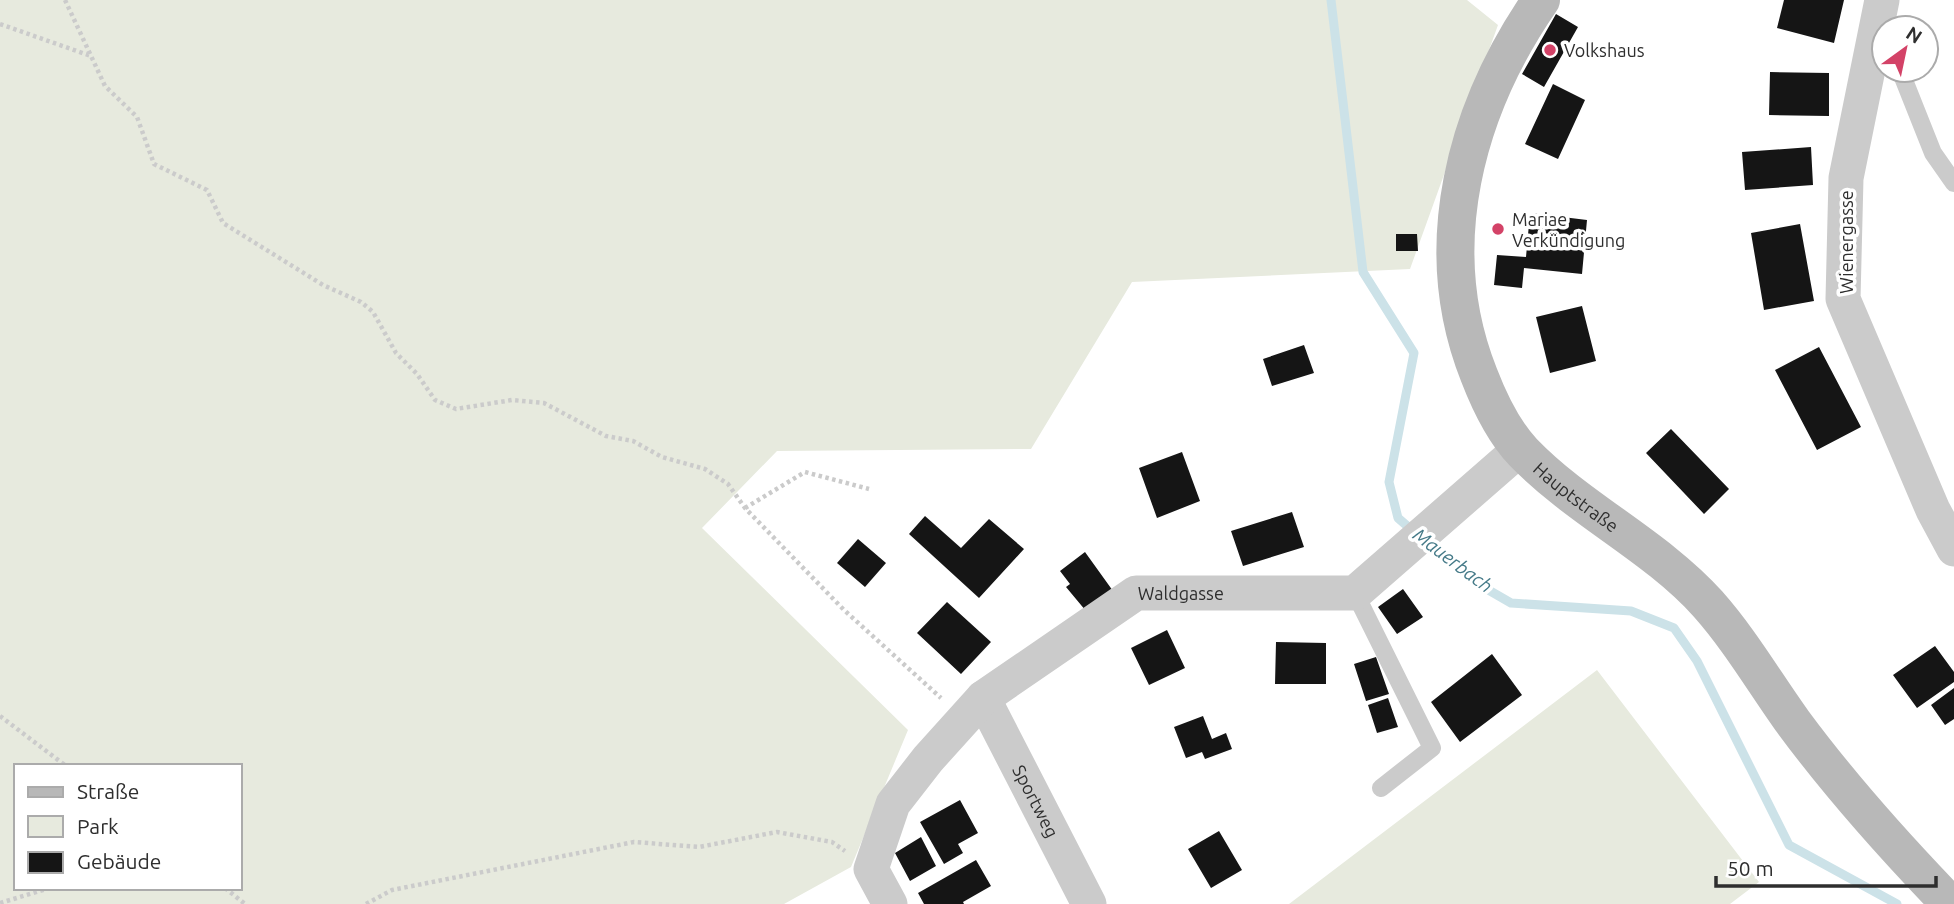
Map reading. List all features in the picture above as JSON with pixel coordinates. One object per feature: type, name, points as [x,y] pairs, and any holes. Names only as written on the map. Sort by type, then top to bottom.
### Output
[{"type":"main road","name":"Hauptstraße","points":[[1541,0],[1510,48],[1482,111],[1461,183],[1454,245],[1457,293],[1473,361],[1492,405],[1520,449],[1559,486],[1693,588],[1724,624],[1829,768],[1884,833],[1950,904]]},
{"type":"street","name":"Wienergasse","points":[[1882,0],[1846,178],[1843,299],[1933,510],[1954,549]]},
{"type":"street","points":[[1355,593],[1520,449]]},
{"type":"street","name":"Waldgasse","points":[[871,869],[893,804],[974,708],[1136,593],[1355,593]]},
{"type":"street","name":"Sportweg","points":[[974,708],[1089,904]]},
{"type":"street","points":[[871,869],[890,904]]},
{"type":"lane","points":[[1906,84],[1933,153],[1954,183]]},
{"type":"lane","points":[[1355,593],[1432,748],[1381,788]]},
{"type":"path","points":[[65,0],[105,86],[137,117],[154,164],[207,190],[223,223],[323,285],[361,302],[373,312],[397,353],[417,374],[435,400],[456,409],[512,400],[544,403],[606,436],[633,441],[662,457],[705,469],[728,484],[745,508],[844,610],[974,708]]},
{"type":"path","points":[[0,24],[91,56]]},
{"type":"path","points":[[745,508],[805,472],[869,489]]},
{"type":"path","points":[[0,716],[63,764]]},
{"type":"path","points":[[366,904],[392,890],[634,842],[699,847],[777,832],[832,842],[871,869]]},
{"type":"path","points":[[0,903],[43,890]]},
{"type":"path","points":[[228,890],[245,904]]},
{"type":"green space","points":[[0,0],[1467,0],[1498,25],[1410,269],[1132,282],[1031,449],[777,451],[702,528],[908,730],[851,867],[784,904],[0,904]]},
{"type":"green space","points":[[1597,670],[1759,882],[1730,904],[1289,904]]},
{"type":"building","points":[[1784,0],[1844,0],[1834,43],[1777,28]]},
{"type":"building","name":"Volkshaus","points":[[1556,14],[1578,27],[1544,87],[1522,74]]},
{"type":"building","points":[[1770,72],[1829,73],[1829,116],[1769,115]]},
{"type":"building","points":[[1553,84],[1585,100],[1558,159],[1525,144]]},
{"type":"building","points":[[1811,147],[1813,185],[1745,190],[1742,152]]},
{"type":"building","points":[[1530,213],[1587,220],[1582,274],[1524,268],[1522,288],[1494,285],[1497,255],[1526,257]]},
{"type":"building","points":[[1800,224],[1814,301],[1764,310],[1751,233]]},
{"type":"building","points":[[1396,234],[1417,234],[1418,251],[1396,251]]},
{"type":"building","points":[[1582,306],[1596,361],[1550,373],[1536,317]]},
{"type":"building","points":[[1304,345],[1314,373],[1272,386],[1263,359]]},
{"type":"building","points":[[1819,347],[1861,427],[1817,450],[1775,370]]},
{"type":"building","points":[[1671,429],[1729,489],[1704,514],[1646,453]]},
{"type":"building","points":[[1182,452],[1200,501],[1157,518],[1139,468]]},
{"type":"building","points":[[1292,512],[1304,547],[1243,566],[1231,531]]},
{"type":"building","points":[[925,516],[961,548],[989,519],[1024,549],[979,598],[909,534]]},
{"type":"building","points":[[858,539],[886,563],[865,587],[837,563]]},
{"type":"building","points":[[1085,552],[1113,591],[1086,611],[1066,587],[1070,584],[1060,571]]},
{"type":"building","points":[[1403,589],[1423,617],[1397,634],[1378,607]]},
{"type":"building","points":[[947,602],[991,642],[961,674],[917,633]]},
{"type":"building","points":[[1167,630],[1185,668],[1149,685],[1131,648]]},
{"type":"building","points":[[1276,642],[1326,643],[1326,684],[1275,684]]},
{"type":"building","points":[[1935,646],[1954,672],[1954,682],[1917,708],[1893,675]]},
{"type":"building","points":[[1492,654],[1522,695],[1460,742],[1431,702]]},
{"type":"building","points":[[1376,657],[1389,694],[1366,701],[1354,664]]},
{"type":"building","points":[[1954,688],[1954,719],[1945,725],[1931,705]]},
{"type":"building","points":[[1388,698],[1398,727],[1377,733],[1368,705]]},
{"type":"building","points":[[1203,716],[1212,739],[1226,733],[1232,749],[1205,759],[1202,752],[1186,758],[1174,727]]},
{"type":"building","points":[[960,800],[978,833],[958,844],[963,853],[944,864],[920,822]]},
{"type":"building","points":[[1219,831],[1242,870],[1211,888],[1188,849]]},
{"type":"building","points":[[921,837],[936,866],[910,881],[895,853]]},
{"type":"building","points":[[976,860],[991,886],[963,902],[964,904],[924,904],[918,893]]},
{"type":"waterway","name":"Mauerbach","points":[[1331,0],[1363,272],[1414,353],[1389,482],[1398,518],[1413,531]]},
{"type":"waterway","name":"Mauerbach","points":[[1427,541],[1485,588],[1511,603],[1631,611],[1674,628],[1697,661],[1789,845],[1897,904]]},
{"type":"place","name":"Volkshaus","points":[[1550,50]]},
{"type":"place","name":"Mariae Verkündigung","points":[[1498,229]]}]
